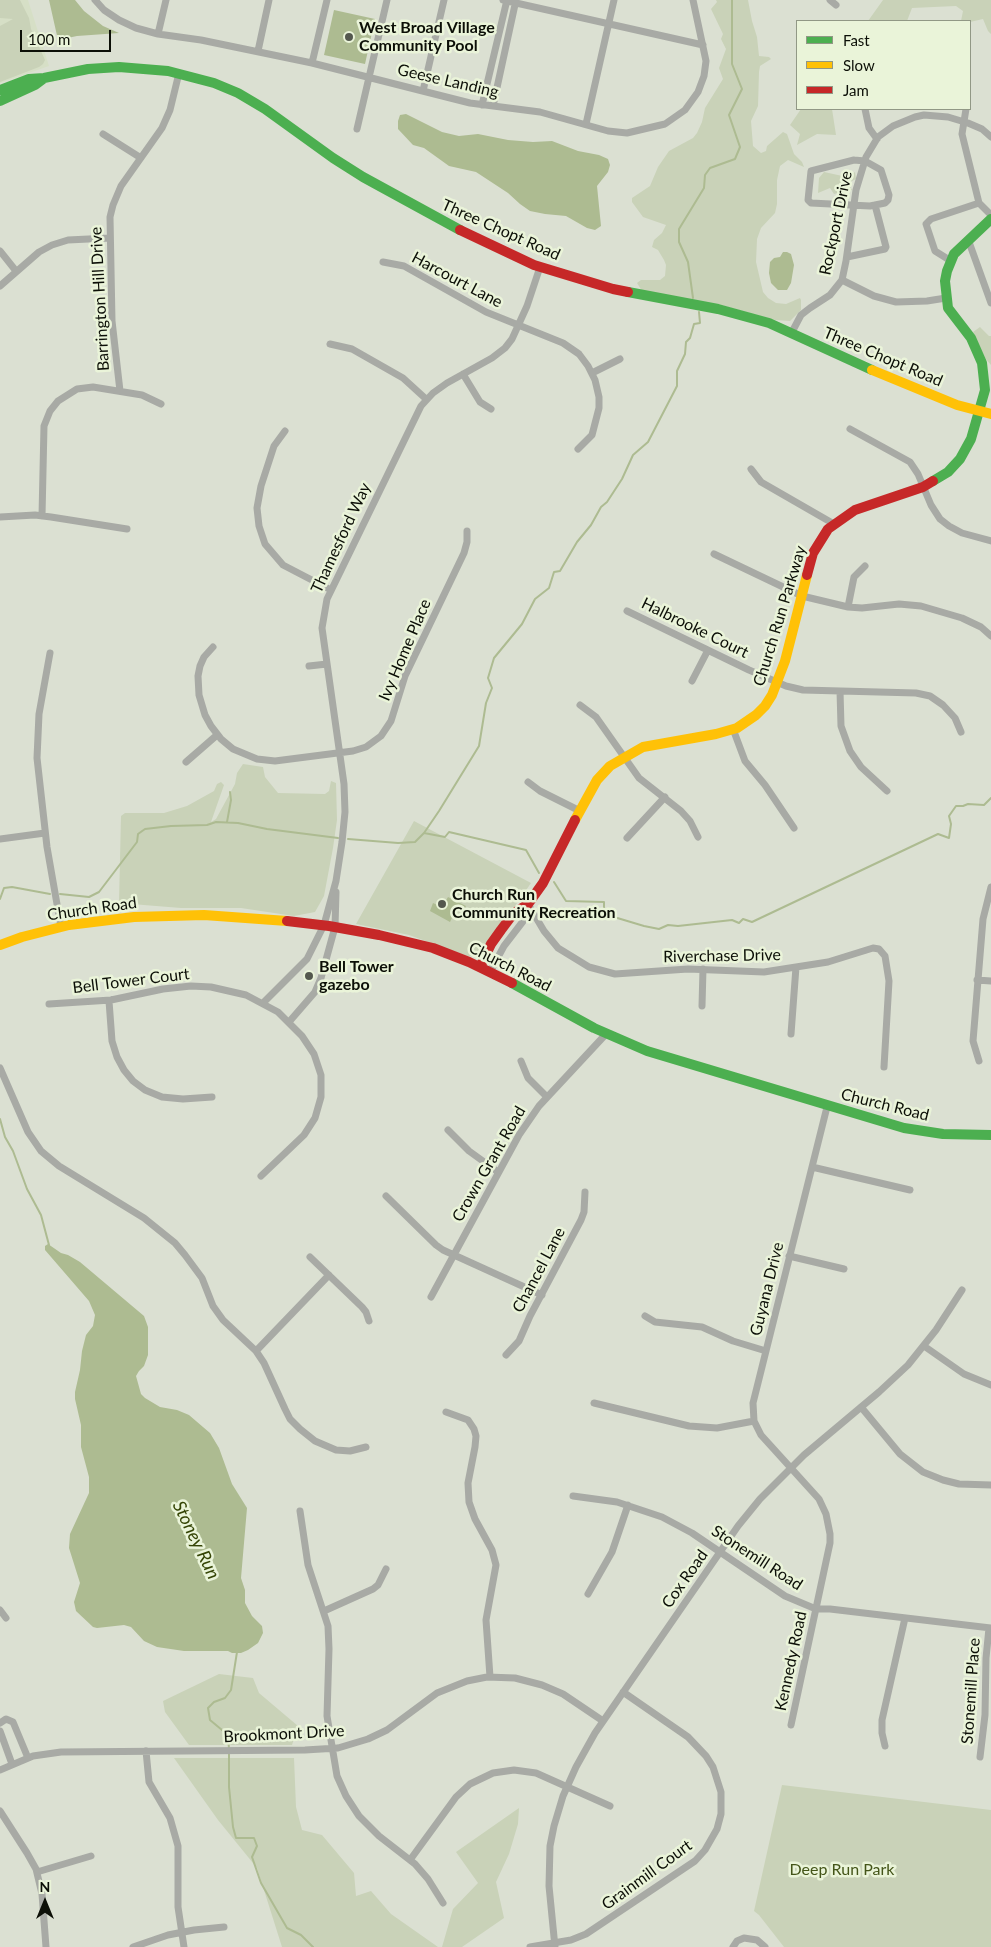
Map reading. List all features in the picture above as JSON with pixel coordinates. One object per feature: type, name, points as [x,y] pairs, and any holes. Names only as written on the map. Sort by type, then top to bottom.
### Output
[{"type":"main road","name":"Three Chopt Road","points":[[0,90],[29,79],[111,67],[133,67],[179,73],[214,83],[238,93],[278,117],[333,158],[363,177],[467,234],[540,267],[613,289],[742,315],[769,323],[874,371],[949,402],[991,414]]},
{"type":"main road","name":"Three Chopt Road","points":[[0,101],[35,85],[44,78]]},
{"type":"main road","points":[[979,412],[984,390],[982,363],[971,338],[948,308],[945,281],[954,254],[969,242],[991,219]]},
{"type":"main road","name":"Church Run Parkway","points":[[480,967],[491,944],[501,930],[514,914],[528,904],[544,883],[597,780],[610,766],[624,757],[651,745],[716,734],[733,729],[748,722],[765,706],[772,696],[785,661],[813,553],[828,528],[855,510],[924,487],[948,472],[960,459],[971,439],[979,412]]},
{"type":"main road","name":"Church Road","points":[[0,945],[61,926],[134,916],[195,915],[250,917],[324,925],[409,941],[480,967],[606,1034],[647,1051],[875,1121],[919,1131],[991,1135]]},
{"type":"street","name":"Geese Landing","points":[[95,0],[104,10],[119,20],[136,28],[158,34],[185,37],[258,51],[369,76],[423,91],[493,106],[540,112],[608,130],[627,133],[665,124],[685,110],[698,92],[704,76],[706,61],[693,0]]},
{"type":"street","points":[[158,34],[166,0]]},
{"type":"street","points":[[258,51],[269,0]]},
{"type":"street","points":[[312,63],[327,0]]},
{"type":"street","points":[[357,129],[387,0]]},
{"type":"street","points":[[423,91],[444,0]]},
{"type":"street","points":[[482,104],[506,0],[704,46]]},
{"type":"street","points":[[586,124],[614,0]]},
{"type":"street","points":[[493,106],[516,1]]},
{"type":"street","name":"Barrington Hill Drive","points":[[120,391],[112,321],[110,217],[121,186],[162,128],[170,110],[179,73]]},
{"type":"street","points":[[865,110],[869,128],[877,139]]},
{"type":"street","points":[[966,110],[962,134],[979,203],[991,215]]},
{"type":"street","name":"Rockport Drive","points":[[792,332],[801,315],[830,296],[842,280],[856,190],[865,161],[883,132],[924,112],[965,122],[982,129],[991,136]]},
{"type":"street","points":[[103,134],[141,158]]},
{"type":"street","points":[[854,160],[865,161],[881,170],[889,195],[885,203],[875,206],[853,205],[811,203],[808,200],[810,173],[814,170],[854,160]]},
{"type":"street","points":[[950,262],[935,251],[926,224],[930,219],[979,203]]},
{"type":"street","points":[[847,257],[885,249],[875,206]]},
{"type":"street","points":[[0,286],[39,252],[52,245],[68,240],[109,238]]},
{"type":"street","points":[[969,242],[991,302]]},
{"type":"street","points":[[0,251],[16,272]]},
{"type":"street","name":"Harcourt Lane","points":[[383,262],[404,266],[486,312],[563,342],[583,359],[592,373]]},
{"type":"street","name":"Thamesford Way","points":[[289,1022],[315,992],[327,960],[335,927],[336,881],[345,812],[322,621],[325,603],[413,419],[426,399],[447,383],[492,358],[505,348],[518,326],[540,267]]},
{"type":"street","points":[[842,280],[874,296],[896,302],[916,302],[946,298]]},
{"type":"street","points":[[330,344],[348,347],[367,357],[403,378],[426,399]]},
{"type":"street","points":[[578,449],[592,435],[598,417],[599,397],[592,373],[620,359]]},
{"type":"street","points":[[463,374],[480,402],[491,409]]},
{"type":"street","points":[[42,516],[43,435],[45,420],[62,397],[77,390],[93,387],[142,395],[160,404]]},
{"type":"street","points":[[850,429],[910,462],[916,468],[935,512],[949,526],[962,533],[991,541]]},
{"type":"street","points":[[285,431],[274,446],[261,486],[257,508],[259,526],[265,544],[284,565],[331,590]]},
{"type":"street","points":[[751,468],[762,482],[834,524]]},
{"type":"street","points":[[0,517],[42,516],[127,529]]},
{"type":"street","name":"Ivy Home Place","points":[[213,647],[204,657],[200,666],[198,685],[205,715],[217,734],[227,744],[241,753],[267,761],[339,753],[366,747],[381,736],[387,728],[412,660],[464,553],[467,542],[466,532]]},
{"type":"street","points":[[714,554],[802,596],[848,607],[862,608],[899,604],[921,606],[962,618],[981,627],[991,636]]},
{"type":"street","points":[[848,607],[854,577],[864,566]]},
{"type":"street","name":"Halbrooke Court","points":[[628,611],[777,682],[804,690],[916,693],[930,696],[943,705],[955,718],[961,732]]},
{"type":"street","points":[[692,681],[708,650]]},
{"type":"street","points":[[50,653],[37,738],[39,788],[61,926]]},
{"type":"street","points":[[309,666],[327,664]]},
{"type":"street","points":[[840,691],[841,726],[850,751],[861,768],[887,791]]},
{"type":"street","points":[[580,705],[596,716],[639,778],[682,811],[690,821],[698,837]]},
{"type":"street","points":[[733,729],[744,761],[765,785],[794,828]]},
{"type":"street","points":[[186,762],[217,734]]},
{"type":"street","points":[[528,782],[540,791],[580,811]]},
{"type":"street","points":[[628,838],[665,797]]},
{"type":"street","points":[[0,839],[45,833]]},
{"type":"street","name":"Thamesford Way","points":[[263,1003],[306,959],[324,925],[336,881]]},
{"type":"street","points":[[979,1061],[973,1041],[977,980],[982,919],[991,887]]},
{"type":"street","name":"Riverchase Drive","points":[[528,904],[544,931],[558,948],[572,958],[598,970],[622,975],[688,969],[751,973],[843,959],[873,948],[883,951],[888,964],[889,981],[884,1067]]},
{"type":"street","name":"Church Run Parkway","points":[[490,972],[504,946],[524,920],[528,904]]},
{"type":"street","points":[[791,1034],[796,967]]},
{"type":"street","points":[[702,1006],[703,969]]},
{"type":"street","points":[[977,980],[991,982]]},
{"type":"street","name":"Bell Tower Court","points":[[49,1004],[111,1000],[162,989],[191,986],[227,990],[246,995],[263,1003],[289,1022],[302,1036],[314,1054],[321,1074],[321,1097],[315,1118],[304,1135],[261,1176]]},
{"type":"street","points":[[111,1000],[109,1001],[112,1041],[117,1057],[133,1081],[145,1090],[162,1097],[183,1099],[212,1097]]},
{"type":"street","name":"Crown Grant Road","points":[[430,1297],[519,1135],[547,1097],[606,1034]]},
{"type":"street","points":[[521,1061],[528,1078],[547,1097]]},
{"type":"street","points":[[0,1068],[28,1132],[41,1151],[59,1166],[144,1218],[175,1244],[202,1278],[213,1306],[223,1320],[256,1351],[264,1363],[290,1419],[315,1440],[336,1450],[366,1447]]},
{"type":"street","name":"Guyana Drive","points":[[754,1421],[753,1403],[827,1107]]},
{"type":"street","points":[[448,1130],[469,1151],[498,1172]]},
{"type":"street","points":[[812,1167],[910,1190]]},
{"type":"street","name":"Chancel Lane","points":[[506,1355],[519,1341],[581,1220],[584,1212],[585,1192]]},
{"type":"street","points":[[386,1196],[436,1245],[453,1255],[542,1295]]},
{"type":"street","points":[[789,1256],[844,1269]]},
{"type":"street","points":[[310,1257],[362,1307],[369,1321]]},
{"type":"street","points":[[256,1351],[329,1275]]},
{"type":"street","name":"Cox Road","points":[[555,1945],[549,1899],[550,1846],[557,1814],[567,1786],[585,1750],[603,1721],[720,1552],[760,1499],[790,1468],[894,1379],[924,1346],[962,1290]]},
{"type":"street","points":[[645,1316],[655,1322],[702,1327],[733,1341],[766,1351]]},
{"type":"street","points":[[924,1346],[958,1371],[991,1385]]},
{"type":"street","points":[[594,1403],[689,1426],[717,1428],[754,1421],[767,1443],[790,1468]]},
{"type":"street","points":[[861,1408],[900,1454],[923,1472],[959,1484],[991,1485]]},
{"type":"street","points":[[446,1412],[468,1420],[476,1436],[468,1483],[469,1502],[475,1519],[492,1550],[496,1565],[486,1620],[490,1677]]},
{"type":"street","name":"Kennedy Road","points":[[790,1468],[819,1499],[829,1522],[830,1543],[791,1725]]},
{"type":"street","name":"Stonemill Road","points":[[573,1496],[628,1505],[678,1525],[785,1596],[816,1609],[830,1609],[990,1628]]},
{"type":"street","points":[[588,1594],[612,1552],[628,1505]]},
{"type":"street","points":[[300,1511],[308,1565],[324,1611],[329,1641],[327,1708],[337,1776],[351,1806],[369,1826],[410,1860],[428,1879],[443,1903]]},
{"type":"street","points":[[324,1611],[373,1589],[378,1585],[386,1569]]},
{"type":"street","points":[[0,1610],[6,1618]]},
{"type":"street","points":[[885,1746],[882,1720],[905,1618]]},
{"type":"street","name":"Stonemill Place","points":[[980,1757],[985,1715],[986,1658],[990,1628]]},
{"type":"street","name":"Brookmont Drive","points":[[0,1770],[28,1758],[61,1752],[236,1751],[332,1748],[352,1745],[387,1730],[429,1698],[445,1689],[467,1681],[490,1677],[515,1678],[542,1685],[563,1694],[603,1721]]},
{"type":"street","name":"Grainmill Court","points":[[530,1947],[555,1945],[586,1934],[684,1869],[705,1850],[714,1835],[719,1821],[721,1792],[713,1767],[706,1756],[688,1737],[623,1692]]},
{"type":"street","points":[[0,1723],[6,1719],[13,1722],[28,1758]]},
{"type":"street","points":[[0,1731],[12,1764]]},
{"type":"street","points":[[146,1751],[149,1782],[170,1818],[178,1846],[178,1906],[184,1947]]},
{"type":"street","points":[[410,1860],[456,1797],[470,1784],[482,1777],[503,1771],[525,1771],[544,1776],[610,1806]]},
{"type":"street","points":[[0,1811],[37,1872],[42,1894],[46,1947]]},
{"type":"street","points":[[37,1872],[91,1856]]},
{"type":"street","points":[[133,1947],[182,1933],[224,1927]]},
{"type":"street","points":[[734,1947],[737,1941],[744,1938],[757,1940],[765,1947]]},
{"type":"shaded area","points":[[0,0],[28,0],[49,66],[0,83]]},
{"type":"green space","points":[[0,0],[20,0],[45,60],[39,67],[0,82],[0,26],[13,19],[0,18]]},
{"type":"green space","points":[[716,0],[748,0],[757,37],[759,56],[771,59],[760,66],[758,106],[751,121],[753,146],[761,153],[766,151],[767,146],[783,132],[787,134],[794,154],[804,167],[788,160],[780,166],[777,180],[775,213],[761,228],[757,239],[756,262],[763,292],[776,303],[786,304],[800,298],[801,300],[801,310],[790,321],[775,320],[721,305],[642,291],[637,283],[641,280],[660,280],[665,276],[666,265],[664,260],[658,250],[652,247],[654,240],[662,233],[666,225],[643,217],[632,202],[632,198],[650,186],[658,167],[669,151],[693,138],[697,133],[705,108],[723,79],[719,68],[726,49],[721,39],[723,34],[711,9],[717,2]]},
{"type":"green space","points":[[883,0],[991,0],[991,34],[983,19],[971,22],[971,20],[961,20],[963,11],[956,6],[912,8],[907,20],[869,20]]},
{"type":"green space","points":[[800,110],[832,110],[836,135],[817,134],[797,145],[800,134],[790,125]]},
{"type":"green space","points":[[824,172],[847,177],[855,172],[856,179],[848,183],[852,190],[846,191],[842,197],[838,193],[834,194],[830,188],[818,193],[819,178]]},
{"type":"green space","points":[[980,327],[991,336],[991,365],[985,358],[973,332]]},
{"type":"green space","points":[[243,764],[263,767],[265,777],[278,793],[325,794],[329,791],[331,781],[336,783],[337,820],[333,848],[324,896],[315,912],[294,916],[241,908],[181,908],[119,903],[121,816],[125,813],[164,813],[187,806],[214,791],[217,784],[221,782],[224,785],[211,822],[216,819],[235,784],[237,773]]},
{"type":"green space","name":"Church Run Community Recreation","points":[[414,821],[531,883],[480,957],[467,956],[409,935],[356,924]]},
{"type":"green space","points":[[219,1674],[253,1678],[259,1693],[298,1726],[292,1745],[189,1745],[165,1712],[163,1701]]},
{"type":"green space","points":[[174,1758],[294,1758],[296,1807],[302,1830],[322,1835],[354,1873],[356,1896],[371,1891],[391,1914],[438,1947],[282,1947],[257,1868],[218,1820]]},
{"type":"green space","name":"Deep Run Park","points":[[782,1785],[991,1810],[991,1947],[784,1947],[754,1911]]},
{"type":"green space","points":[[519,1808],[518,1824],[509,1854],[496,1882],[504,1918],[462,1947],[442,1947],[453,1909],[478,1883],[456,1852]]},
{"type":"water","points":[[49,0],[75,0],[84,11],[103,26],[119,33],[77,36],[58,40]]},
{"type":"water","name":"West Broad Village Community Pool","points":[[334,10],[375,19],[365,64],[324,55]]},
{"type":"water","points":[[406,114],[442,132],[459,136],[478,134],[508,140],[552,141],[578,151],[599,155],[608,159],[610,165],[608,172],[597,186],[601,226],[595,230],[587,228],[566,216],[530,211],[508,193],[476,172],[449,166],[424,148],[413,145],[398,129],[400,115]]},
{"type":"water","points":[[783,252],[791,254],[794,265],[791,283],[787,290],[778,290],[771,283],[769,273],[770,262],[774,258],[780,257]]},
{"type":"water","points":[[448,897],[466,906],[463,912],[456,909],[450,922],[430,911],[433,903],[442,907]]},
{"type":"water","points":[[48,1244],[80,1262],[144,1316],[148,1327],[148,1355],[144,1366],[136,1376],[141,1394],[160,1407],[177,1410],[189,1415],[210,1433],[219,1448],[232,1484],[247,1508],[241,1578],[245,1590],[245,1603],[252,1616],[262,1626],[263,1633],[258,1643],[248,1650],[241,1653],[232,1653],[228,1651],[184,1651],[157,1647],[144,1641],[131,1627],[124,1625],[93,1627],[76,1611],[74,1602],[80,1583],[69,1548],[70,1534],[89,1493],[89,1477],[81,1447],[81,1425],[75,1392],[86,1335],[93,1326],[95,1315],[89,1301],[45,1250],[45,1246]]},
{"type":"waterway","points":[[693,298],[688,262],[679,242],[679,229],[704,188],[705,175],[710,168],[735,159],[740,147],[729,115],[742,89],[732,64],[732,0]]},
{"type":"waterway","points":[[348,839],[398,843],[415,842],[424,833],[439,811],[479,746],[486,703],[492,688],[488,678],[494,658],[522,624],[535,599],[549,588],[554,572],[560,571],[577,542],[591,525],[601,507],[607,502],[622,479],[633,455],[648,442],[677,386],[677,371],[685,354],[686,342],[690,338],[694,324],[700,323],[699,312]]},
{"type":"waterway","points":[[227,822],[231,800],[230,792]]},
{"type":"waterway","points":[[554,882],[566,901],[604,902],[604,914],[644,926],[659,929],[668,925],[678,926],[732,920],[739,923],[743,919],[752,922],[938,834],[949,838],[951,824],[949,816],[956,806],[968,804],[984,805],[991,798]]},
{"type":"waterway","points":[[60,894],[89,897],[99,892],[137,842],[138,834],[145,829],[207,825],[216,822],[238,823],[267,829],[338,838]]},
{"type":"waterway","points":[[424,833],[445,837],[449,832],[526,850],[539,873]]},
{"type":"waterway","points":[[0,899],[4,888],[12,887],[50,894]]},
{"type":"waterway","name":"Stoney Run","points":[[0,1119],[5,1137],[13,1151],[27,1189],[41,1215],[49,1245]]},
{"type":"waterway","name":"Stoney Run","points":[[229,1749],[228,1735],[210,1720],[208,1708],[214,1702],[225,1698],[231,1690],[237,1652]]},
{"type":"waterway","name":"Stoney Run","points":[[229,1754],[229,1787],[236,1838],[254,1838],[257,1846],[252,1857],[261,1883],[287,1928],[301,1935],[313,1947]]},
{"type":"traffic: fast","points":[[0,90],[29,79],[44,78],[88,69],[119,67],[168,71],[214,83],[238,93],[265,109],[363,177],[460,230]]},
{"type":"traffic: fast","points":[[0,101],[35,85],[43,79]]},
{"type":"traffic: fast","points":[[933,481],[948,472],[960,459],[971,439],[985,390],[982,363],[971,338],[948,308],[945,281],[947,271],[954,254],[991,219]]},
{"type":"traffic: fast","points":[[628,292],[718,309],[769,323],[872,370]]},
{"type":"traffic: fast","points":[[512,983],[594,1028],[647,1051],[904,1128],[943,1134],[991,1135]]},
{"type":"traffic: slow","points":[[872,370],[957,405],[991,414]]},
{"type":"traffic: slow","points":[[575,820],[597,780],[610,766],[643,747],[716,734],[737,728],[756,715],[765,706],[772,695],[785,661],[807,575]]},
{"type":"traffic: slow","points":[[0,945],[22,937],[69,925],[134,917],[204,915],[287,921]]},
{"type":"traffic: jam","points":[[460,230],[534,265],[628,292]]},
{"type":"traffic: jam","points":[[807,575],[813,553],[828,529],[855,510],[923,487],[933,481]]},
{"type":"traffic: jam","points":[[480,967],[491,944],[501,930],[513,914],[528,904],[543,883],[575,820]]},
{"type":"traffic: jam","points":[[287,921],[379,935],[433,948],[469,962],[512,983]]},
{"type":"place","name":"West Broad Village Community Pool","points":[[349,37]]},
{"type":"place","name":"Church Run Community Recreation","points":[[442,904]]},
{"type":"place","name":"Bell Tower gazebo","points":[[309,976]]}]
